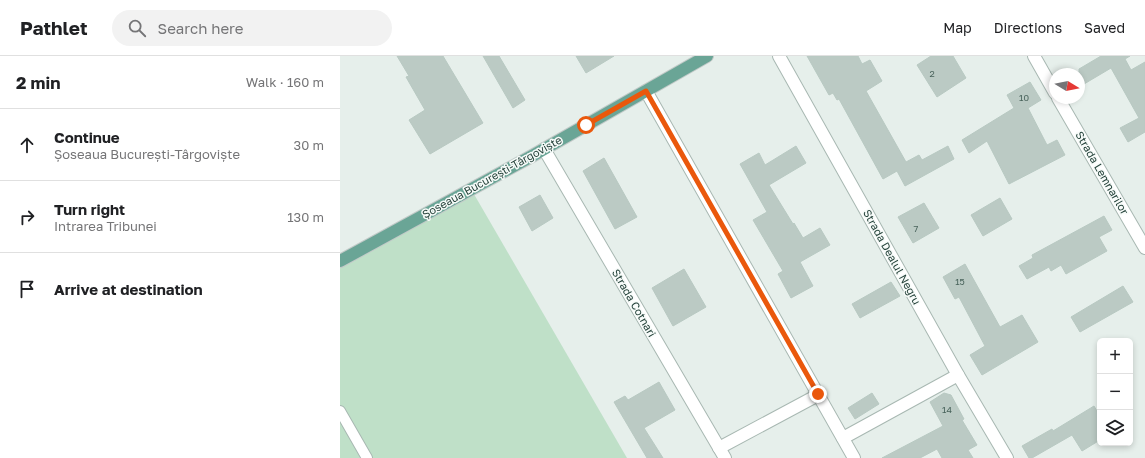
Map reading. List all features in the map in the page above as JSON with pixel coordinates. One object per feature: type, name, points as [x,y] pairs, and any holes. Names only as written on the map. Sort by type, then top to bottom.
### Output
[{"type":"main road","name":"Șoseaua București-Târgoviște","points":[[340,261],[544,149],[707,56]]},
{"type":"street","name":"Strada Dealul Negru","points":[[779,56],[958,375],[1007,458]]},
{"type":"street","points":[[1034,56],[1049,82]]},
{"type":"street","points":[[646,91],[854,458]]},
{"type":"street","name":"Strada Lemnarilor","points":[[1061,104],[1145,248]]},
{"type":"street","name":"Strada Cotnari","points":[[544,149],[722,453]]},
{"type":"street","points":[[843,438],[958,375]]},
{"type":"street","points":[[722,453],[818,394]]},
{"type":"lane","points":[[340,411],[366,458]]},
{"type":"green space","points":[[471,189],[627,458],[340,458],[340,261]]},
{"type":"building","points":[[397,56],[443,56],[483,123],[430,154],[409,120],[425,110],[406,77],[409,76]]},
{"type":"building","points":[[483,56],[499,56],[525,100],[513,108]]},
{"type":"building","points":[[576,56],[614,56],[586,73]]},
{"type":"building","points":[[807,56],[858,56],[862,64],[870,60],[882,81],[866,91],[906,162],[919,155],[922,160],[948,146],[954,159],[905,186],[897,171],[883,179],[839,99],[837,100],[833,93],[829,95]]},
{"type":"building","points":[[931,56],[953,56],[966,78],[937,97],[917,65]]},
{"type":"building","points":[[1101,56],[1130,56],[1125,59],[1131,70],[1145,62],[1145,132],[1128,142],[1120,128],[1139,118],[1111,68],[1085,83],[1085,68],[1081,68]]},
{"type":"building","points":[[1030,82],[1041,100],[1028,108],[1047,145],[1057,140],[1065,155],[1009,184],[987,141],[969,153],[962,140],[1014,108],[1007,95]]},
{"type":"building","points":[[796,146],[806,163],[769,185],[803,238],[820,228],[830,245],[800,262],[813,286],[791,298],[778,274],[783,271],[753,220],[767,212],[740,164],[759,153],[765,165]]},
{"type":"building","points":[[604,158],[637,217],[615,229],[583,171]]},
{"type":"building","points":[[540,195],[553,218],[532,231],[519,207]]},
{"type":"building","points":[[1000,198],[1012,219],[983,236],[971,215]]},
{"type":"building","points":[[924,203],[939,228],[913,243],[898,217]]},
{"type":"building","points":[[1104,216],[1112,230],[1099,237],[1107,251],[1066,274],[1061,265],[1051,271],[1049,267],[1027,279],[1019,266],[1033,258],[1032,255]]},
{"type":"building","points":[[965,264],[1000,327],[1022,315],[1038,342],[982,375],[970,355],[985,346],[959,297],[955,299],[943,277]]},
{"type":"building","points":[[684,269],[706,307],[673,326],[652,288]]},
{"type":"building","points":[[891,282],[900,296],[860,318],[852,304]]},
{"type":"building","points":[[1123,286],[1133,302],[1080,332],[1071,317]]},
{"type":"building","points":[[659,382],[675,410],[644,428],[663,458],[647,458],[614,402],[625,396],[628,400]]},
{"type":"building","points":[[872,393],[879,404],[855,419],[848,408]]},
{"type":"building","points":[[944,393],[951,395],[964,419],[962,420],[977,445],[968,450],[973,458],[942,458],[937,449],[920,458],[882,458],[943,426],[930,402]]},
{"type":"building","points":[[1094,406],[1097,411],[1097,442],[1082,451],[1072,435],[1032,458],[1029,458],[1022,446],[1052,429],[1053,431]]},
{"type":"route","points":[[586,125],[646,91],[818,394]]}]
